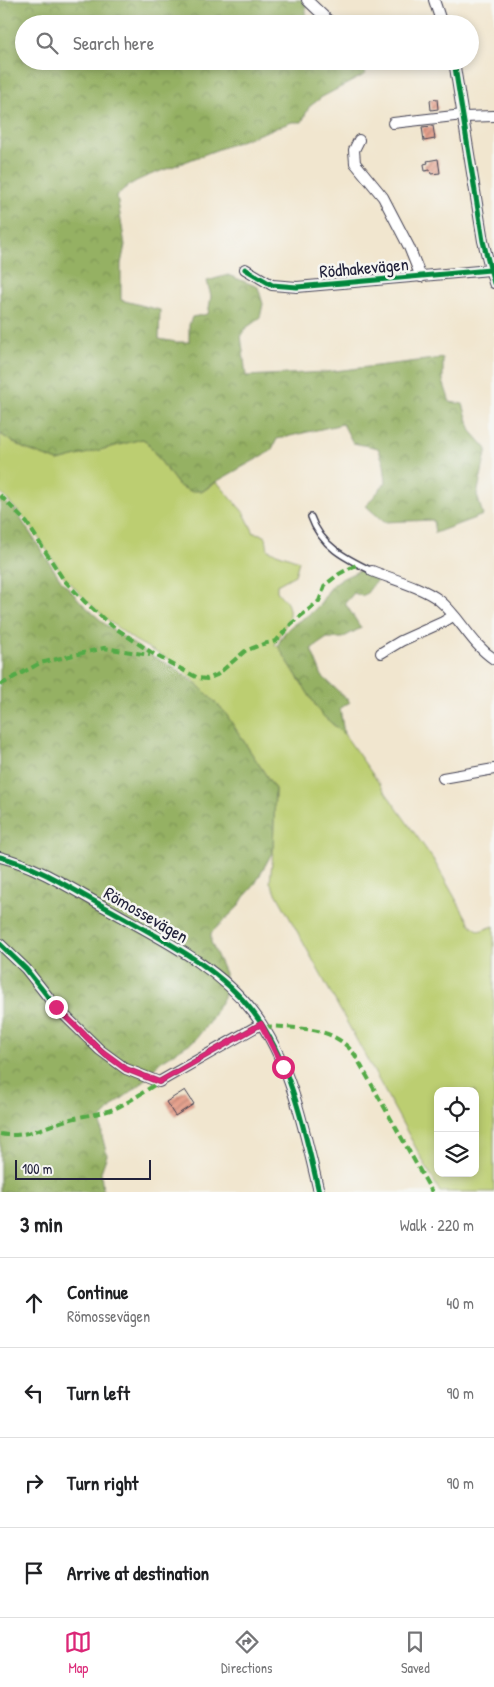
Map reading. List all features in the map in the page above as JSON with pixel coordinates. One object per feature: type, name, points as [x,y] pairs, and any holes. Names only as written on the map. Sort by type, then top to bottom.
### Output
[{"type":"street","points":[[307,0],[323,15]]},
{"type":"street","points":[[434,0],[439,15]]},
{"type":"street","points":[[456,70],[483,241],[494,283]]},
{"type":"street","points":[[393,123],[464,116],[494,116]]},
{"type":"street","name":"Rödhakevägen","points":[[359,140],[354,150],[355,163],[383,197],[409,247],[421,277]]},
{"type":"street","name":"Rödhakevägen","points":[[245,268],[272,285],[281,287],[329,285],[490,270]]},
{"type":"street","points":[[372,572],[426,592],[438,600],[476,643],[494,659]]},
{"type":"street","points":[[381,653],[401,641],[453,616]]},
{"type":"street","points":[[443,778],[494,769]]},
{"type":"street","name":"Römossevägen","points":[[0,856],[27,865],[57,880],[192,958],[217,976],[239,996],[253,1011],[283,1067],[292,1090],[320,1192]]},
{"type":"street","points":[[0,944],[26,969],[56,1007],[100,1050],[126,1069],[159,1082],[261,1024]]},
{"type":"lane","points":[[311,517],[315,529],[330,547],[372,572]]},
{"type":"green space","points":[[0,0],[303,0],[306,2],[306,15],[15,15],[15,70],[363,70],[366,74],[322,97],[309,107],[302,122],[292,122],[153,174],[129,185],[123,190],[117,196],[125,245],[121,264],[121,300],[160,310],[159,339],[189,342],[189,325],[192,317],[208,314],[211,296],[207,281],[228,275],[258,287],[263,304],[260,318],[246,328],[241,335],[246,376],[326,372],[443,358],[443,381],[450,402],[463,404],[471,431],[487,449],[477,495],[483,515],[435,533],[433,520],[384,522],[366,506],[386,482],[384,464],[378,448],[353,443],[343,424],[277,439],[271,451],[203,491],[190,491],[179,486],[145,440],[142,439],[58,461],[23,448],[0,434]]},
{"type":"green space","points":[[0,434],[23,448],[58,461],[141,439],[145,440],[179,486],[203,491],[217,482],[244,513],[254,533],[266,537],[268,550],[299,561],[295,575],[277,585],[277,591],[287,603],[289,615],[286,625],[275,645],[278,646],[321,714],[344,734],[433,859],[470,924],[479,931],[494,926],[494,1192],[440,1192],[270,882],[275,789],[224,711],[177,664],[134,640],[87,601],[65,578],[28,522],[0,492]]},
{"type":"green space","points":[[0,498],[15,510],[61,580],[83,604],[106,625],[154,657],[175,668],[201,688],[224,711],[275,789],[273,851],[254,886],[238,907],[211,933],[211,942],[225,973],[224,997],[210,1021],[195,1040],[160,1062],[140,1085],[116,1103],[101,1119],[102,1136],[107,1155],[101,1172],[103,1192],[0,1192]]},
{"type":"green space","points":[[363,569],[379,577],[367,593],[362,596],[354,593],[345,603],[361,628],[342,638],[327,638],[311,649],[322,676],[350,702],[340,708],[344,734],[321,714],[278,646],[285,632],[314,611],[335,583]]},
{"type":"building","points":[[437,99],[438,109],[431,110],[430,100]]},
{"type":"building","points":[[433,126],[435,139],[424,141],[422,127]]},
{"type":"building","points":[[438,159],[440,173],[431,174],[430,170],[425,171],[424,164],[428,163],[427,161]]},
{"type":"building","points":[[185,1090],[194,1104],[175,1116],[166,1102]]},
{"type":"marked path","points":[[0,495],[27,523],[63,579],[85,602],[108,623],[155,655],[198,678],[207,679],[217,675],[245,651],[276,641],[291,624],[319,601],[325,585],[339,574],[358,564]]},
{"type":"marked path","points":[[0,685],[40,663],[104,648],[150,655]]},
{"type":"marked path","points":[[264,1027],[305,1029],[321,1032],[336,1038],[349,1048],[355,1055],[432,1192]]},
{"type":"marked path","points":[[0,1134],[19,1135],[71,1119],[111,1110],[159,1082]]},
{"type":"cycle path","points":[[455,70],[483,241],[494,283]]},
{"type":"cycle path","points":[[245,269],[272,285],[297,287],[490,270]]},
{"type":"cycle path","points":[[0,857],[44,873],[169,943],[206,967],[239,996],[266,1031],[287,1075],[302,1122],[319,1192]]},
{"type":"cycle path","points":[[0,944],[26,969],[56,1007],[100,1050],[126,1069],[159,1082],[261,1024]]},
{"type":"route","points":[[56,1007],[100,1050],[126,1069],[159,1082],[261,1024],[283,1067]]}]
